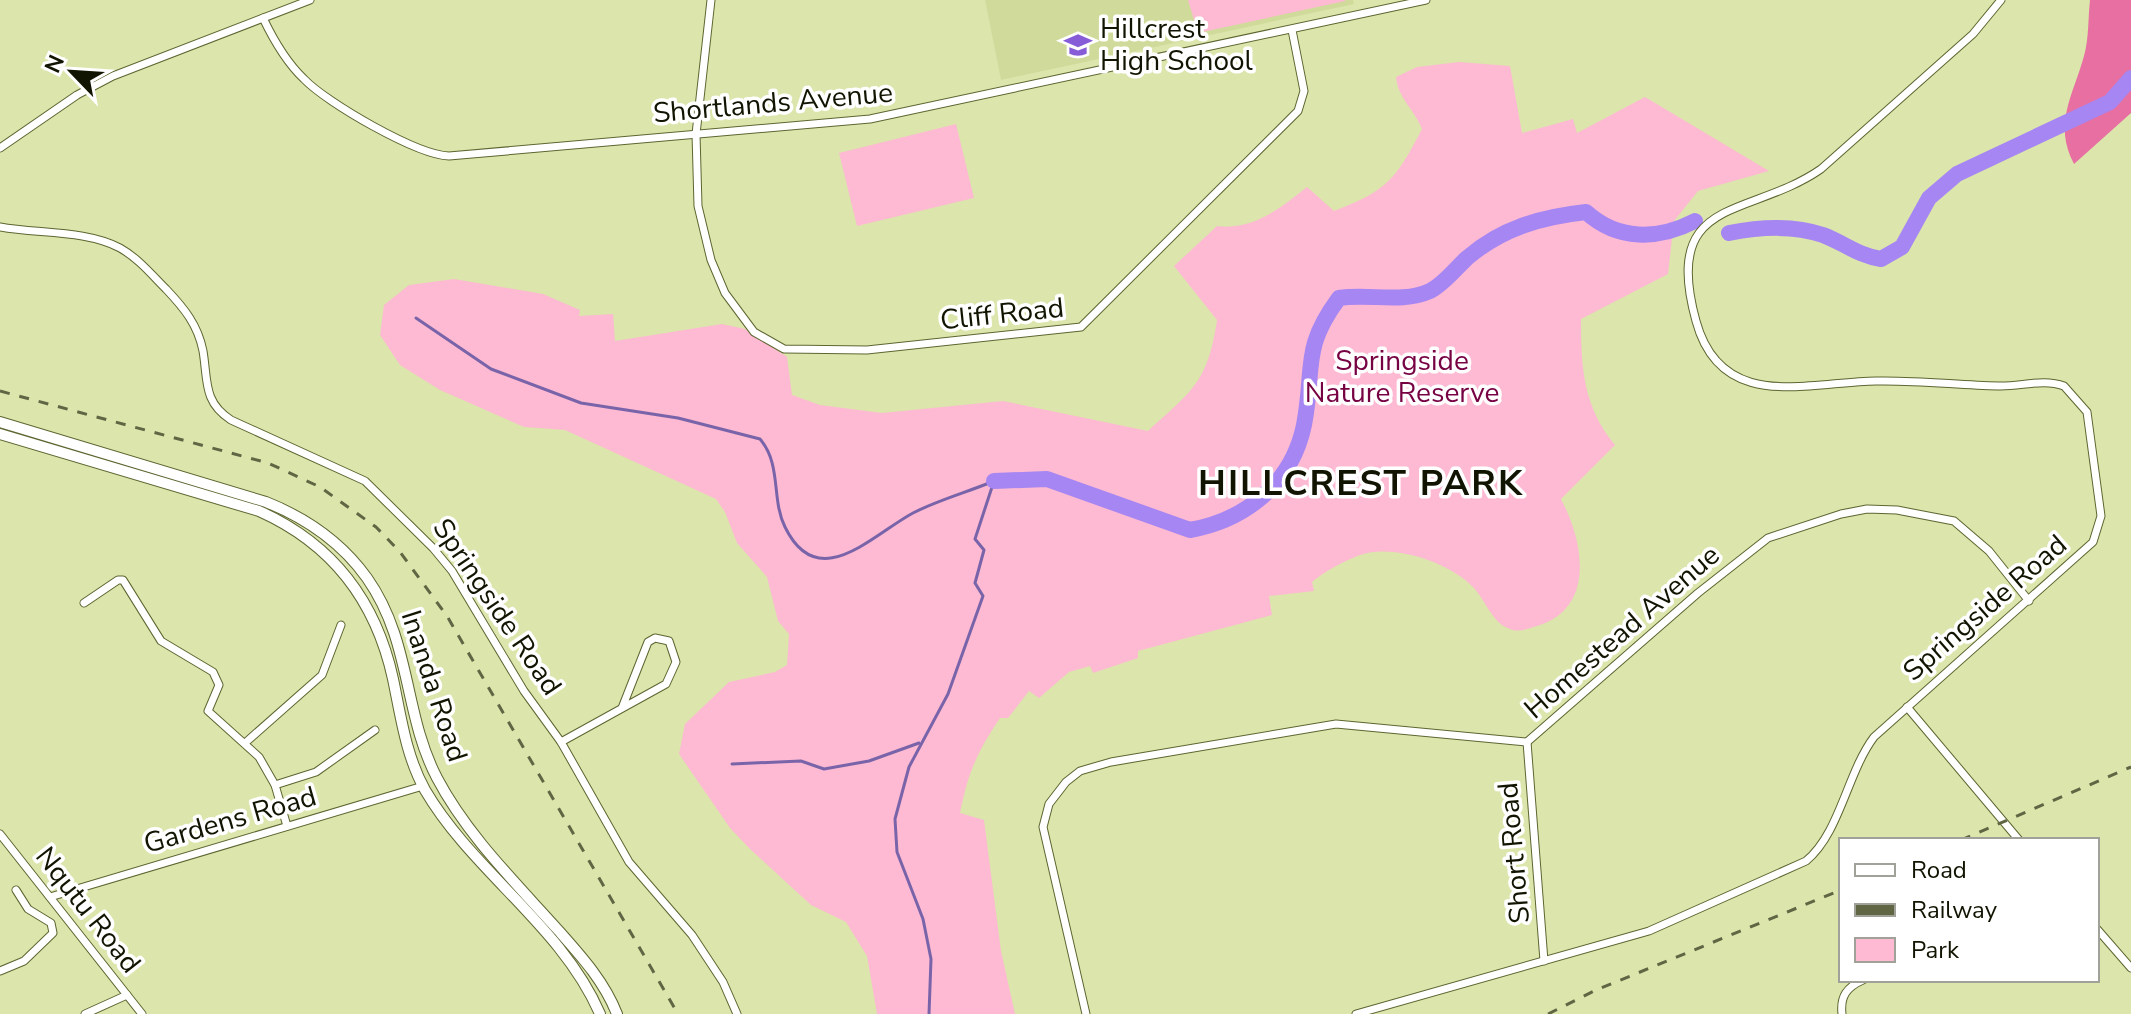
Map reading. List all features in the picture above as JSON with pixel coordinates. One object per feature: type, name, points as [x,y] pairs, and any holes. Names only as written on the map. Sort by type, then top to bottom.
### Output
[{"type":"main road","name":"Inanda Road","points":[[0,422],[266,502],[307,522],[345,552],[365,575],[389,615],[400,643],[427,754],[448,797],[482,844],[593,971],[617,1014]]},
{"type":"main road","name":"Inanda Road","points":[[0,434],[259,511],[314,543],[347,575],[373,616],[388,659],[403,731],[423,786],[464,842],[571,964],[600,1014]]},
{"type":"street","points":[[0,148],[94,85],[310,0]]},
{"type":"street","name":"Cliff Road","points":[[711,0],[696,134],[698,206],[711,260],[725,293],[754,332],[771,344],[805,352],[837,352],[1075,330],[1092,319],[1298,111],[1304,91],[1292,30]]},
{"type":"street","name":"Shortlands Avenue","points":[[263,18],[285,58],[314,89],[428,153],[461,155],[826,125],[899,114],[1426,0]]},
{"type":"street","name":"Springside Road","points":[[1356,1014],[1649,931],[1806,861],[1825,838],[1862,753],[1874,737],[2093,542],[2100,527],[2087,412],[2064,386],[2046,383],[2000,386],[1876,381],[1802,388],[1760,386],[1726,369],[1705,345],[1693,311],[1689,282],[1694,242],[1707,222],[1740,204],[1807,179],[1821,169],[1973,34],[2001,0]]},
{"type":"street","name":"Springside Road","points":[[0,227],[101,241],[122,249],[178,302],[198,330],[207,395],[214,407],[231,420],[365,481],[413,524],[452,571],[524,691],[561,742],[629,862],[692,935],[723,982],[737,1014]]},
{"type":"street","name":"Homestead Avenue","points":[[1086,1014],[1043,827],[1055,795],[1080,771],[1111,762],[1336,724],[1527,742],[1698,593],[1768,538],[1841,514],[1867,509],[1897,510],[1954,521],[1989,551],[2029,601]]},
{"type":"street","points":[[84,603],[118,580],[123,580],[161,641],[213,672],[219,685],[208,711],[259,757],[275,785],[287,826]]},
{"type":"street","points":[[245,743],[322,675],[341,625]]},
{"type":"street","points":[[561,742],[622,708],[670,680],[676,656],[669,641],[655,638],[646,646],[622,708]]},
{"type":"street","points":[[1907,707],[2017,838]]},
{"type":"street","points":[[275,785],[316,772],[375,730]]},
{"type":"street","name":"Short Road","points":[[1527,742],[1544,961]]},
{"type":"street","name":"Gardens Road","points":[[50,897],[423,786]]},
{"type":"street","name":"Nqutu Road","points":[[0,834],[142,1014]]},
{"type":"street","points":[[16,890],[28,909],[54,922],[66,917]]},
{"type":"street","points":[[0,971],[24,961],[45,943],[53,933],[54,922]]},
{"type":"street","points":[[2099,931],[2131,968]]},
{"type":"street","points":[[1842,1014],[1844,995],[1851,985],[1858,982]]},
{"type":"street","points":[[85,1014],[127,995]]},
{"type":"shaded area","name":"Hillcrest High School","points":[[985,0],[1353,0],[1354,4],[1001,80]]},
{"type":"shaded area","points":[[2090,0],[2131,0],[2131,113],[2074,164],[2065,135],[2065,122],[2086,49]]},
{"type":"green space","points":[[1188,0],[1345,0],[1345,1],[1198,33]]},
{"type":"green space","name":"Springside Nature Reserve","points":[[1459,62],[1510,66],[1522,133],[1573,119],[1577,133],[1645,97],[1769,171],[1698,191],[1674,221],[1668,274],[1581,319],[1583,370],[1590,401],[1604,431],[1615,445],[1561,499],[1569,515],[1579,552],[1577,588],[1570,603],[1558,616],[1540,625],[1514,630],[1499,622],[1464,579],[1437,563],[1405,554],[1374,552],[1354,557],[1323,574],[1312,582],[1314,591],[1269,596],[1272,615],[1138,651],[1138,658],[1093,673],[1090,666],[1069,672],[1039,698],[1029,691],[1008,718],[1000,718],[985,742],[970,774],[960,813],[984,820],[1001,951],[1015,1014],[877,1014],[867,956],[846,922],[811,905],[750,849],[730,828],[679,754],[685,724],[729,682],[775,672],[787,665],[789,634],[778,621],[767,577],[737,543],[725,512],[716,499],[565,430],[524,427],[440,390],[400,365],[380,335],[384,305],[409,285],[454,279],[543,294],[580,310],[579,316],[613,314],[615,341],[722,324],[745,329],[787,357],[792,395],[820,405],[882,413],[1003,401],[1148,431],[1196,384],[1209,358],[1217,320],[1174,266],[1217,226],[1230,227],[1254,221],[1276,210],[1307,187],[1334,211],[1378,189],[1397,172],[1422,129],[1400,91],[1396,77],[1417,67]]},
{"type":"green space","points":[[956,124],[974,198],[857,226],[839,153]]},
{"type":"waterway","points":[[1729,233],[1764,228],[1800,230],[1823,235],[1881,259],[1902,247],[1929,198],[1957,174],[2110,102],[2131,78]]},
{"type":"waterway","points":[[994,481],[1047,479],[1190,530],[1230,518],[1264,496],[1289,464],[1298,446],[1304,425],[1314,346],[1319,331],[1339,298],[1396,298],[1430,291],[1494,239],[1553,217],[1586,212],[1611,228],[1639,234],[1667,232],[1695,221]]},
{"type":"waterway","points":[[416,318],[491,369],[581,403],[678,418],[760,439],[771,460],[785,527],[798,547],[813,557],[829,558],[846,554],[913,513],[994,481]]},
{"type":"waterway","points":[[929,1014],[931,959],[923,919],[897,852],[895,819],[909,767],[948,694],[983,596],[975,583],[984,550],[975,539],[994,481]]},
{"type":"waterway","points":[[732,764],[801,761],[824,769],[869,761],[919,743]]},
{"type":"railway","points":[[0,391],[268,463],[320,487],[376,527],[400,552],[447,616],[678,1014]]},
{"type":"railway","points":[[1966,838],[2131,767]]},
{"type":"railway","points":[[1548,1014],[1596,990],[1839,891]]},
{"type":"place","name":"Hillcrest High School","points":[[1078,45]]},
{"type":"district","name":"HILLCREST PARK","points":[[1361,483]]}]
